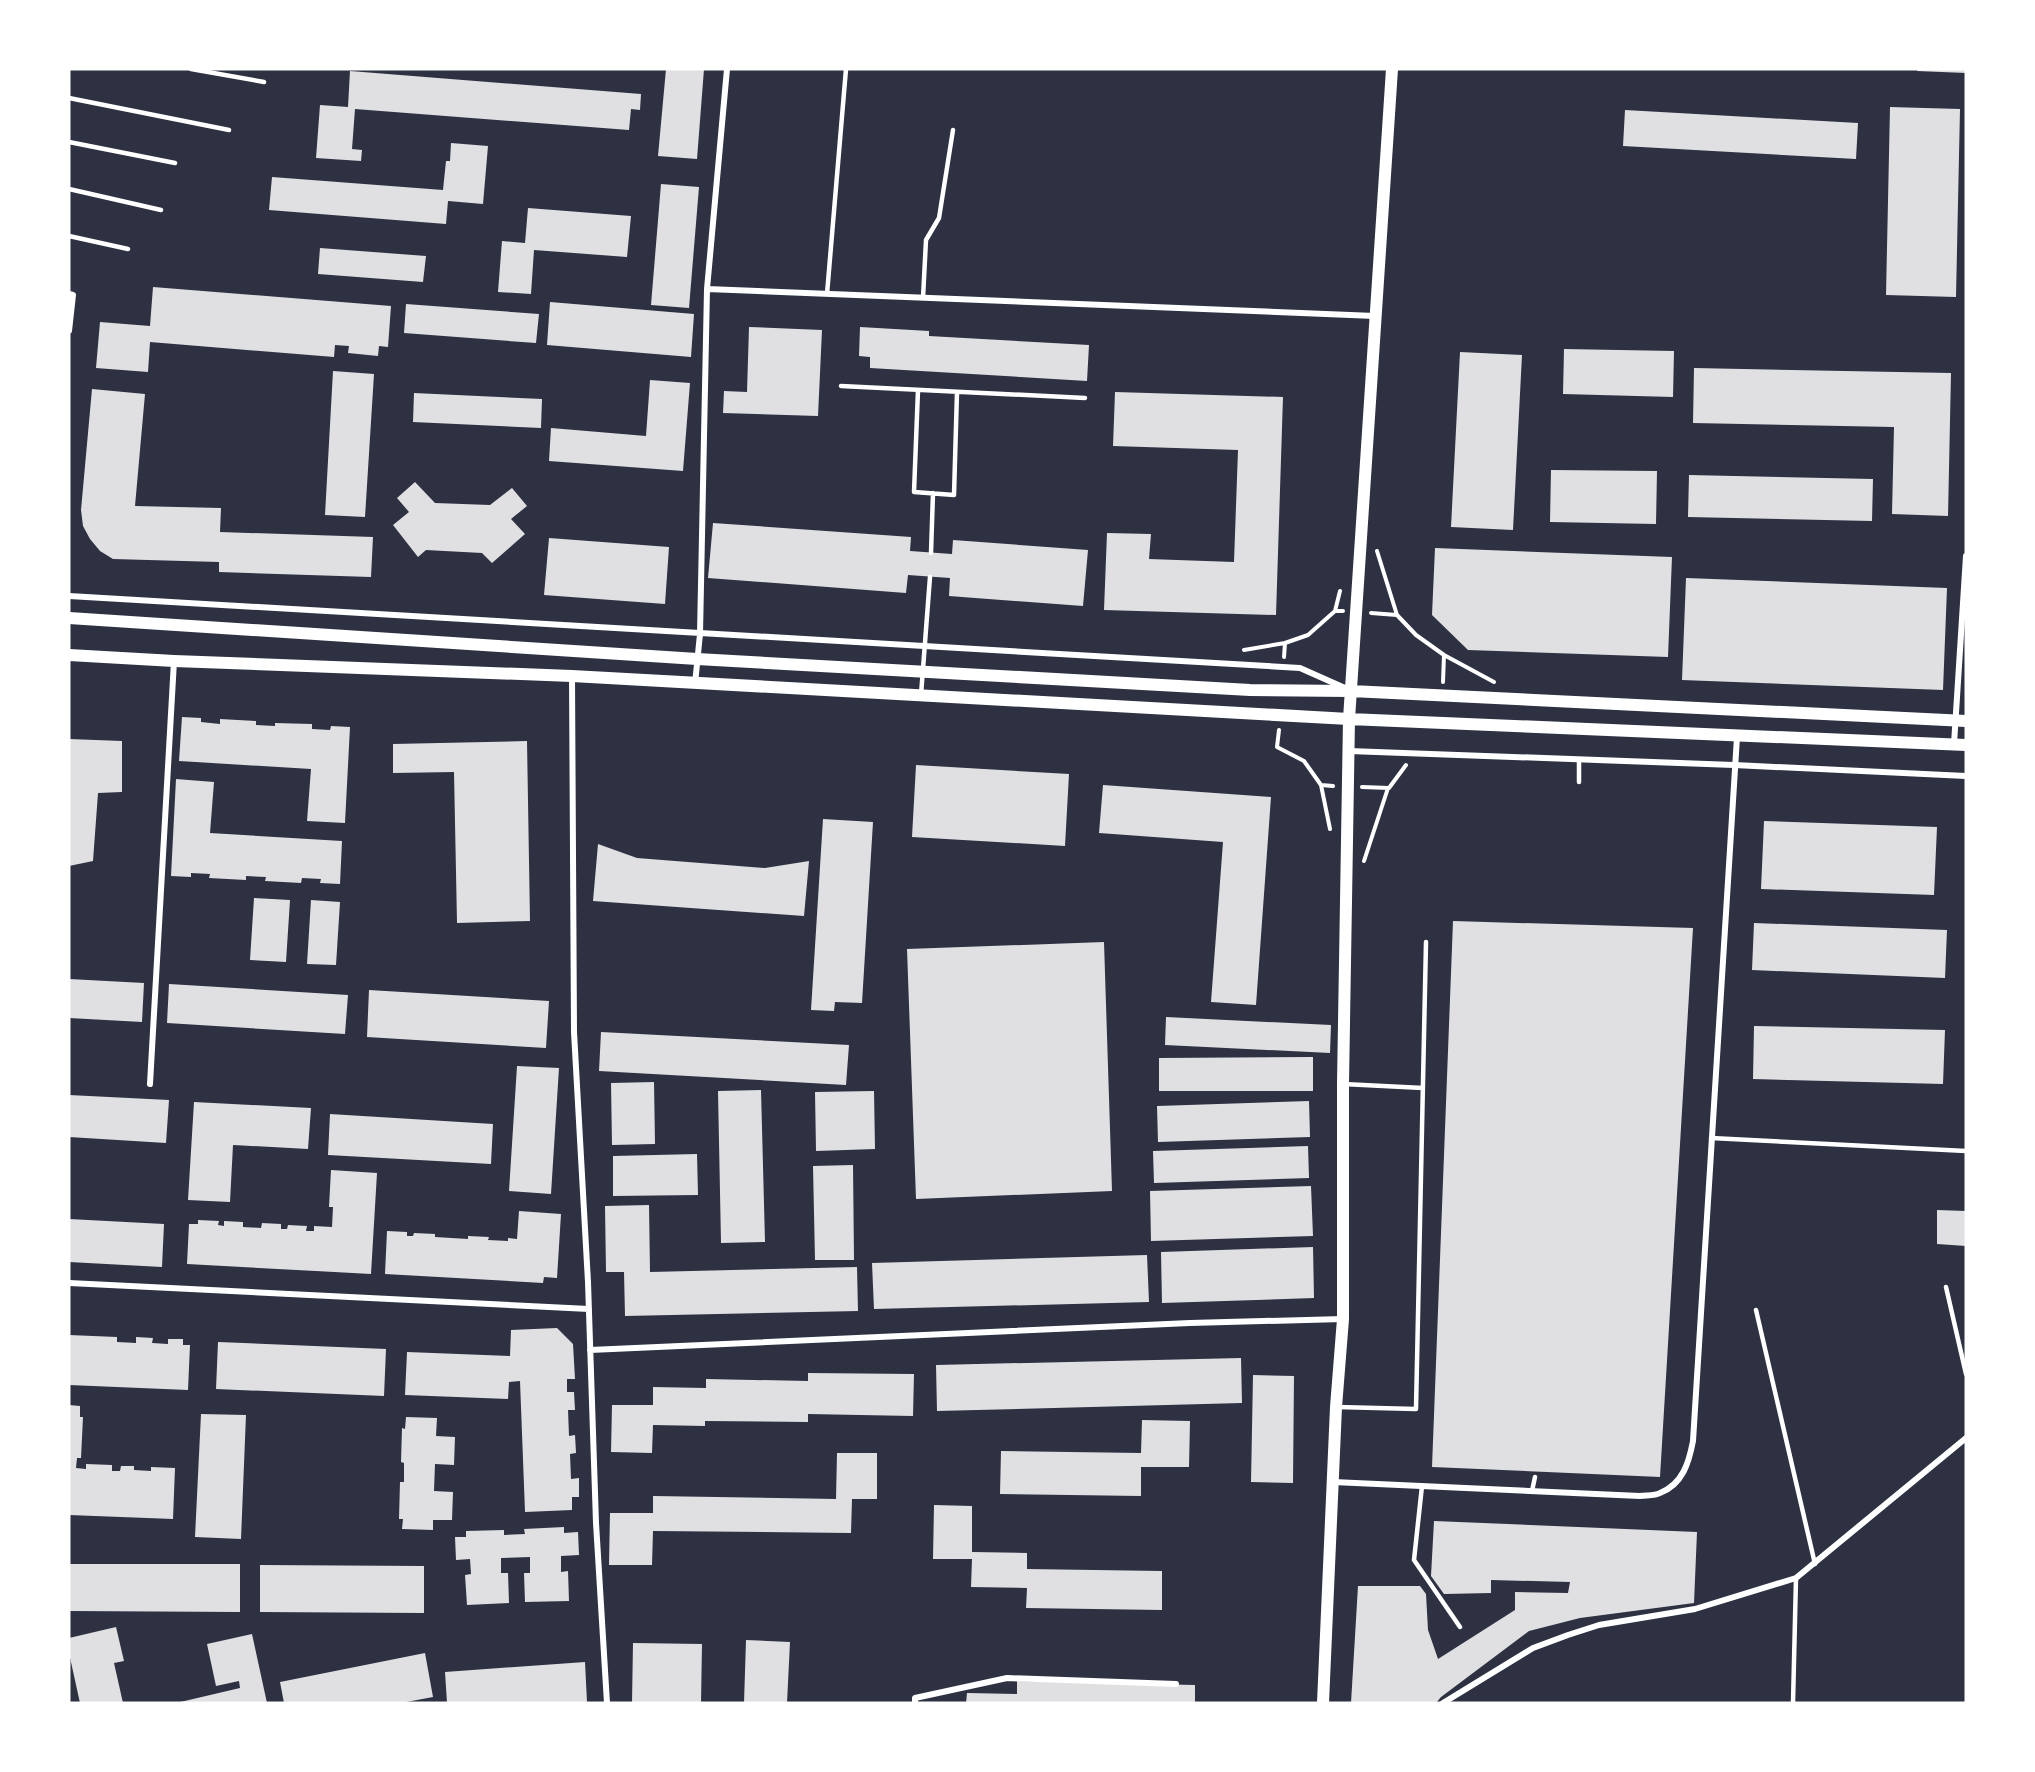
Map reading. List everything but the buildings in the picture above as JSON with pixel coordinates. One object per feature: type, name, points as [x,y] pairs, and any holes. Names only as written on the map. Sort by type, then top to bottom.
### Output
[{"type":"main road","points":[[1323,1703],[1336,1407],[1344,1319],[1343,1084],[1349,719],[1392,69]]},
{"type":"main road","points":[[69,618],[697,659],[1250,690],[1351,691],[1960,720]]},
{"type":"main road","points":[[69,655],[572,676],[1349,719],[1960,745]]},
{"type":"street","points":[[695,684],[700,634],[707,289],[728,69]]},
{"type":"street","points":[[707,289],[1376,316]]},
{"type":"street","points":[[69,294],[73,295],[69,331]]},
{"type":"street","points":[[1960,745],[1956,688],[1966,556]]},
{"type":"street","points":[[69,596],[1300,668],[1351,691]]},
{"type":"street","points":[[150,1084],[174,661]]},
{"type":"street","points":[[572,676],[574,1032],[607,1703]]},
{"type":"street","points":[[1956,688],[1966,688]]},
{"type":"street","points":[[1333,1482],[1640,1496],[1660,1493],[1677,1481],[1688,1464],[1693,1441],[1737,737]]},
{"type":"street","points":[[1349,751],[1966,776]]},
{"type":"street","points":[[69,1283],[589,1309]]},
{"type":"street","points":[[590,1350],[1190,1323],[1344,1319]]},
{"type":"street","points":[[1443,1703],[1533,1648],[1559,1638],[1599,1625],[1695,1609],[1796,1578],[1966,1438]]},
{"type":"street","points":[[915,1703],[915,1698],[1007,1677],[1176,1684]]},
{"type":"lane","points":[[191,69],[264,82]]},
{"type":"lane","points":[[827,294],[846,69]]},
{"type":"lane","points":[[69,98],[229,130]]},
{"type":"lane","points":[[923,298],[926,240],[939,218],[953,130]]},
{"type":"lane","points":[[69,142],[175,163]]},
{"type":"lane","points":[[69,189],[161,210]]},
{"type":"lane","points":[[69,236],[128,249]]},
{"type":"lane","points":[[842,386],[1085,398]]},
{"type":"lane","points":[[918,390],[914,492],[954,495],[957,392]]},
{"type":"lane","points":[[931,553],[933,493]]},
{"type":"lane","points":[[921,694],[930,577]]},
{"type":"lane","points":[[1579,782],[1580,760]]},
{"type":"lane","points":[[1336,1407],[1416,1409],[1426,942]]},
{"type":"lane","points":[[1343,1084],[1423,1088]]},
{"type":"lane","points":[[1711,1137],[1966,1151]]},
{"type":"lane","points":[[1946,1287],[1966,1374]]},
{"type":"lane","points":[[1756,1310],[1815,1564]]},
{"type":"lane","points":[[1532,1491],[1535,1477]]},
{"type":"lane","points":[[1422,1486],[1414,1560],[1460,1628]]},
{"type":"lane","points":[[1793,1703],[1796,1578]]},
{"type":"path","points":[[1377,550],[1397,615]]},
{"type":"path","points":[[1444,655],[1496,682]]},
{"type":"path","points":[[1362,867],[1389,788]]}]
